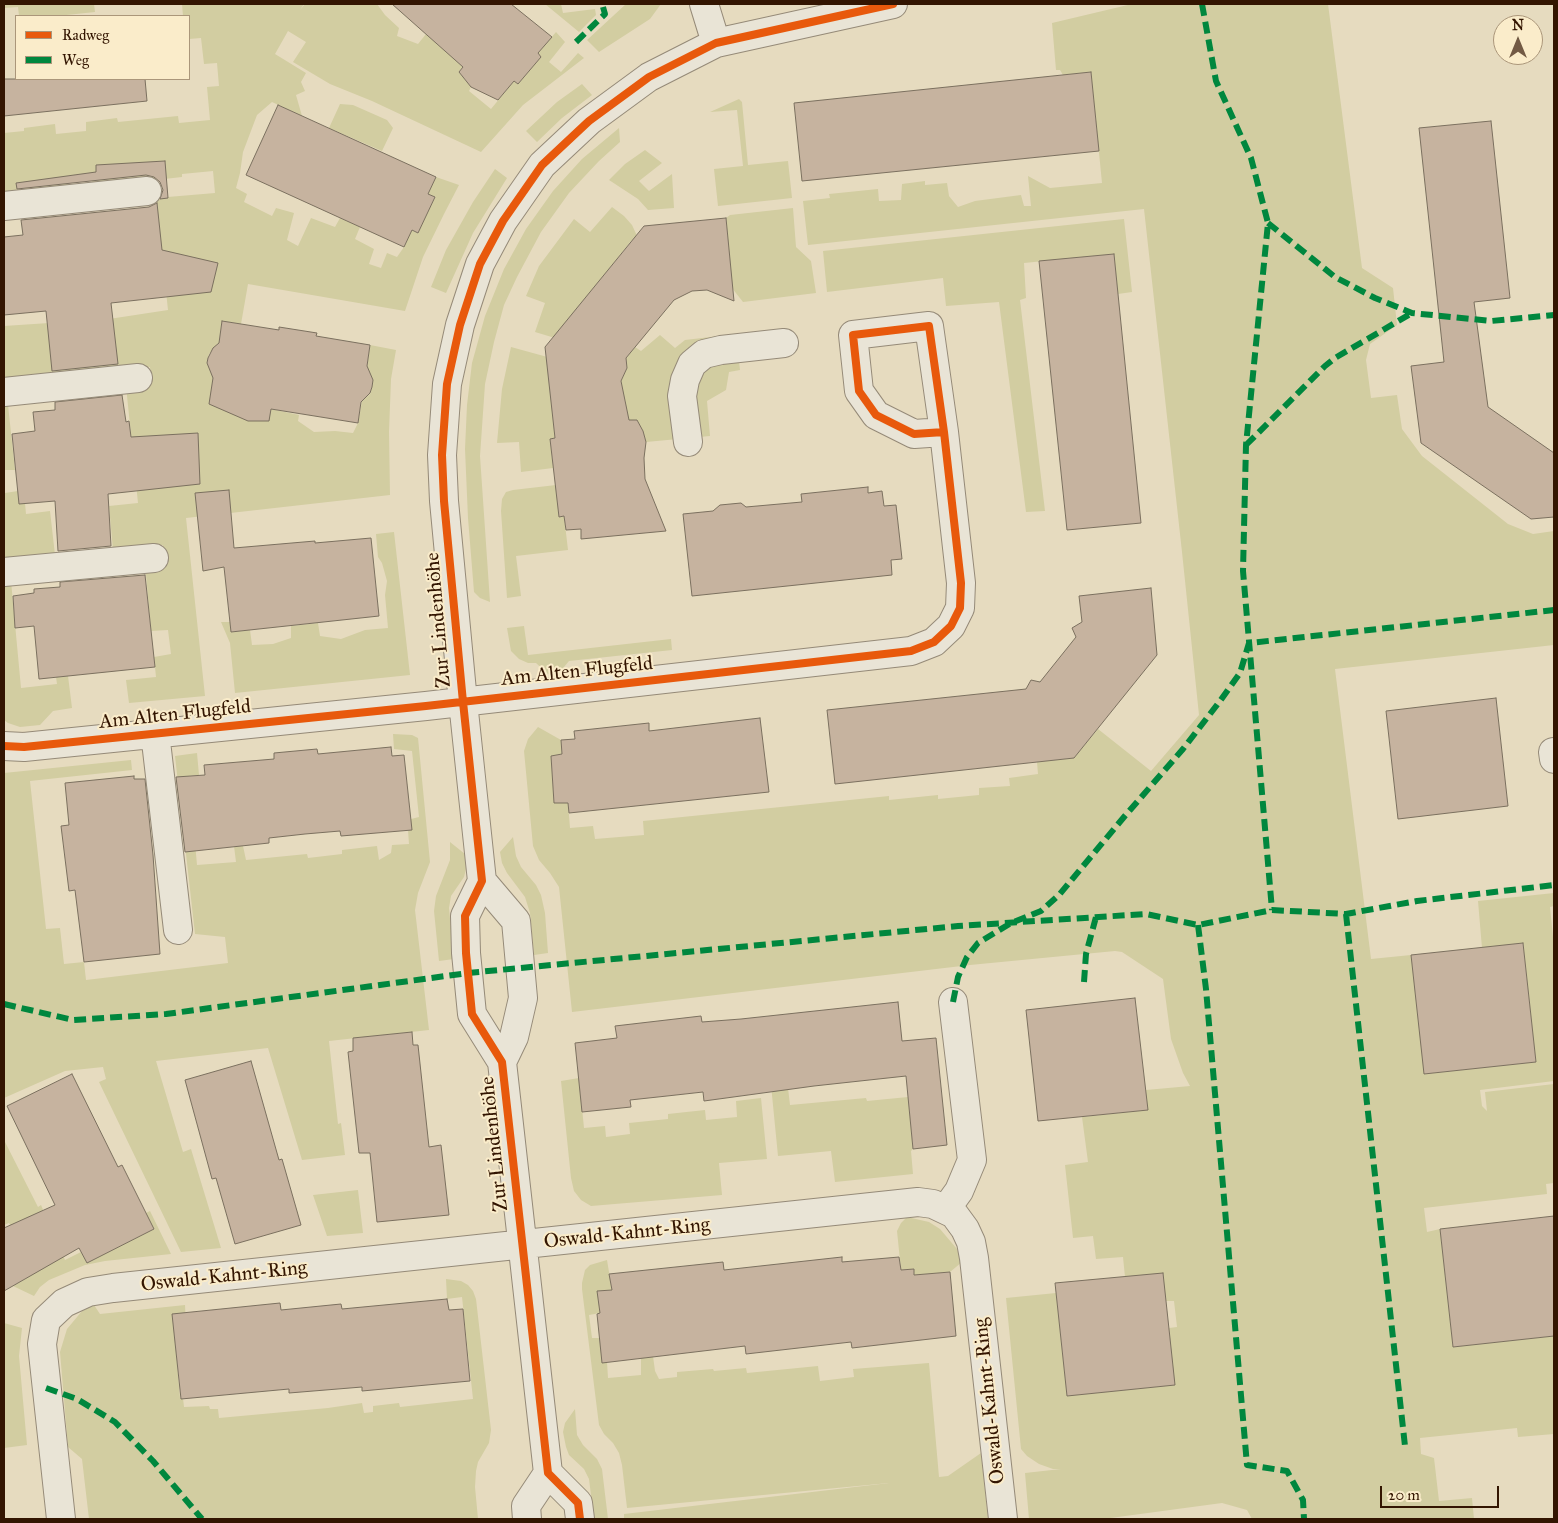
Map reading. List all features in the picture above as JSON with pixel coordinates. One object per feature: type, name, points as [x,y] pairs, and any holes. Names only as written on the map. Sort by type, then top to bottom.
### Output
[{"type":"street","points":[[704,4],[716,43]]},
{"type":"street","name":"Zur Lindenhöhe","points":[[548,1473],[502,1062],[472,1014],[466,953],[465,916],[482,881],[444,501],[442,455],[447,384],[460,325],[480,264],[503,221],[542,165],[582,127],[649,77],[716,43],[893,4]]},
{"type":"street","points":[[4,206],[147,191]]},
{"type":"street","points":[[688,442],[682,396],[685,380],[692,364],[704,354],[721,350],[784,343]]},
{"type":"street","points":[[4,392],[138,378]]},
{"type":"street","name":"Am Alten Flugfeld","points":[[4,746],[24,747],[463,702],[912,651],[934,642],[951,626],[960,608],[961,583],[944,432]]},
{"type":"street","points":[[4,572],[154,558]]},
{"type":"street","points":[[155,733],[178,930]]},
{"type":"street","name":"Zur Lindenhöhe","points":[[482,881],[516,921],[523,998],[514,1038],[502,1062]]},
{"type":"street","points":[[946,1209],[959,1191],[972,1160],[953,1002]]},
{"type":"street","name":"Oswald-Kahnt-Ring","points":[[61,1519],[42,1344],[46,1320],[64,1303],[88,1292],[918,1202],[933,1204],[954,1214],[965,1229],[971,1242],[1003,1519]]},
{"type":"street","points":[[527,1519],[526,1506],[548,1473],[578,1503],[580,1519]]},
{"type":"shaded area","points":[[4,4],[94,4],[95,12],[66,15],[19,15],[18,7],[4,8]]},
{"type":"shaded area","points":[[182,4],[304,4],[300,10],[305,4],[377,4],[385,15],[399,28],[397,36],[418,44],[426,34],[463,66],[459,72],[471,87],[469,91],[491,109],[514,81],[518,84],[541,57],[538,53],[556,32],[565,42],[549,62],[561,72],[578,53],[584,58],[523,105],[481,152],[372,101],[330,84],[293,62],[306,42],[288,31],[275,54],[306,73],[301,82],[305,91],[296,95],[302,116],[272,102],[257,115],[243,152],[236,188],[247,194],[244,202],[272,216],[276,208],[294,213],[287,240],[298,246],[311,218],[335,227],[340,218],[360,227],[355,239],[374,249],[369,264],[381,268],[387,253],[397,257],[412,230],[418,233],[435,197],[428,194],[436,177],[459,185],[423,257],[405,311],[248,284],[241,324],[222,321],[219,343],[209,354],[207,363],[268,421],[271,409],[299,415],[298,421],[314,432],[335,431],[353,433],[358,423],[362,401],[370,394],[372,387],[373,380],[367,368],[370,345],[396,350],[391,379],[389,432],[390,495],[186,518],[205,696],[129,703],[126,680],[156,677],[154,657],[171,654],[168,630],[151,631],[145,563],[164,561],[163,545],[113,550],[109,506],[138,503],[126,386],[151,384],[150,367],[4,382],[4,326],[109,319],[168,310],[156,198],[215,193],[213,171],[182,174],[182,177],[93,187],[91,173],[67,176],[68,189],[4,195],[4,133],[24,131],[24,128],[55,124],[56,134],[86,131],[86,122],[117,118],[118,122],[178,116],[179,123],[210,120],[207,87],[219,86],[217,63],[204,64],[201,38],[190,39],[190,15],[183,15]]},
{"type":"shaded area","points":[[545,4],[561,4],[563,13],[595,9],[596,15],[579,32]]},
{"type":"shaded area","points":[[626,4],[661,4],[650,19],[599,52],[587,40]]},
{"type":"shaded area","points":[[1132,4],[1328,4],[1362,268],[1393,288],[1397,325],[1370,344],[1366,360],[1371,398],[1397,395],[1402,429],[1422,456],[1508,524],[1533,534],[1554,531],[1554,645],[1335,669],[1371,959],[1411,955],[1425,1074],[1536,1062],[1523,943],[1482,948],[1478,901],[1554,893],[1554,906],[1550,907],[1554,947],[1554,1081],[1480,1090],[1482,1106],[1487,1111],[1485,1092],[1554,1084],[1554,1183],[1546,1184],[1547,1194],[1424,1208],[1427,1232],[1440,1229],[1453,1347],[1554,1336],[1554,1434],[1518,1437],[1517,1428],[1420,1438],[1421,1454],[1434,1458],[1439,1501],[1472,1498],[1474,1519],[1252,1519],[1247,1510],[1222,1503],[1103,1519],[1029,1519],[1025,1473],[1061,1469],[1053,1469],[1039,1464],[1027,1456],[1021,1449],[1006,1298],[1056,1293],[1067,1396],[1174,1385],[1169,1328],[1177,1327],[1174,1301],[1166,1301],[1125,1277],[1123,1257],[1096,1259],[1093,1236],[1073,1238],[1065,1165],[1088,1162],[1082,1117],[1147,1110],[1146,1090],[1190,1086],[1183,1073],[1171,1039],[1163,979],[1122,952],[1115,951],[970,965],[572,1012],[559,887],[539,860],[533,846],[524,751],[528,739],[538,727],[561,740],[562,754],[551,756],[554,803],[568,803],[570,828],[593,826],[595,839],[644,835],[643,821],[889,796],[889,800],[938,795],[938,799],[979,795],[979,788],[1010,786],[1009,778],[1038,774],[1037,762],[1074,758],[1098,729],[1151,771],[1199,715],[1144,209],[808,245],[803,201],[830,198],[829,194],[878,189],[879,201],[901,200],[902,184],[925,181],[925,185],[947,183],[949,196],[958,207],[975,201],[1021,195],[1024,206],[1031,206],[1028,176],[1050,188],[1102,183],[1091,72],[1063,75],[1060,70],[1056,70],[1052,23]]},
{"type":"shaded area","points":[[582,84],[592,95],[562,118],[537,142],[526,131],[557,102]]},
{"type":"shaded area","points":[[739,99],[742,102],[748,165],[788,161],[792,198],[718,206],[714,169],[743,166],[737,110],[710,112]]},
{"type":"shaded area","points":[[340,104],[353,105],[387,120],[393,128],[382,151],[329,128]]},
{"type":"shaded area","points":[[619,128],[620,142],[569,193],[541,232],[504,305],[485,384],[480,456],[490,602],[480,598],[474,592],[468,518],[465,449],[467,405],[472,363],[485,316],[504,269],[526,229],[553,191],[582,159]]},
{"type":"shaded area","points":[[645,150],[662,163],[639,181],[649,191],[672,174],[674,208],[648,210],[638,199],[609,180],[625,164]]},
{"type":"shaded area","points":[[495,169],[507,178],[473,233],[446,293],[431,287],[446,250],[473,202]]},
{"type":"shaded area","points":[[612,207],[632,225],[638,238],[631,241],[555,338],[535,332],[545,303],[526,296],[539,266],[574,219],[590,232]]},
{"type":"shaded area","points":[[793,208],[796,247],[811,261],[816,293],[743,302],[732,288],[726,218],[730,215]]},
{"type":"shaded area","points":[[1124,219],[1132,292],[1118,294],[1114,254],[1024,263],[1026,298],[1020,300],[1045,511],[1026,512],[999,302],[946,306],[943,278],[827,292],[823,251]]},
{"type":"shaded area","points":[[736,334],[740,370],[729,372],[726,390],[707,401],[710,436],[646,442],[637,420],[628,421],[623,414],[626,403],[620,384],[627,368],[626,358],[635,347],[641,351],[660,335],[675,348],[685,340]]},
{"type":"shaded area","points":[[511,347],[551,358],[555,438],[550,439],[553,468],[521,472],[519,442],[497,443],[502,389]]},
{"type":"shaded area","points":[[4,402],[8,405],[15,470],[4,470]]},
{"type":"shaded area","points":[[4,480],[5,493],[18,491],[25,503],[26,514],[50,511],[55,555],[4,561]]},
{"type":"shaded area","points":[[556,485],[559,517],[564,516],[568,550],[516,556],[521,596],[507,598],[501,511],[502,499],[506,492],[513,490]]},
{"type":"shaded area","points":[[394,532],[410,675],[235,693],[230,643],[221,622],[230,622],[231,632],[250,630],[252,645],[273,644],[291,638],[291,626],[318,623],[320,636],[341,639],[365,630],[388,628],[385,595],[387,581],[382,563],[378,557],[376,534]]},
{"type":"shaded area","points":[[4,581],[11,581],[21,688],[57,684],[56,677],[68,676],[72,708],[53,711],[40,725],[20,727],[4,720]]},
{"type":"shaded area","points":[[524,626],[528,655],[671,639],[672,650],[569,661],[559,673],[548,674],[536,663],[528,663],[519,659],[511,651],[507,628]]},
{"type":"shaded area","points":[[393,734],[412,735],[418,738],[430,862],[418,893],[415,910],[429,1030],[329,1041],[338,1124],[341,1123],[345,1155],[302,1160],[268,1048],[156,1061],[183,1152],[191,1149],[221,1248],[181,1252],[99,1082],[106,1079],[103,1067],[65,1071],[4,1098],[4,773],[131,760],[132,770],[30,781],[46,929],[60,928],[64,964],[84,962],[86,980],[228,963],[225,937],[195,934],[175,756],[197,753],[199,775],[189,776],[197,865],[236,862],[234,846],[243,846],[246,860],[307,854],[308,858],[342,854],[342,850],[377,846],[379,860],[391,853],[392,845],[409,844],[408,830],[411,819],[419,817],[412,751],[394,749]]},
{"type":"shaded area","points":[[513,837],[516,856],[521,867],[536,885],[541,895],[545,913],[548,953],[534,955],[530,913],[525,897],[502,863],[500,852]]},
{"type":"shaded area","points":[[450,842],[465,854],[466,869],[464,877],[451,896],[449,908],[454,959],[439,961],[434,911],[436,896],[450,860]]},
{"type":"shaded area","points":[[765,1024],[788,1088],[790,1105],[866,1098],[867,1101],[908,1097],[913,1149],[911,1151],[913,1174],[835,1182],[831,1151],[778,1156]]},
{"type":"shaded area","points":[[579,1078],[584,1128],[605,1126],[606,1137],[630,1134],[629,1123],[668,1119],[668,1114],[705,1110],[706,1120],[737,1117],[736,1101],[761,1098],[767,1159],[719,1163],[722,1195],[591,1206],[581,1200],[574,1191],[561,1081]]},
{"type":"shaded area","points":[[4,1140],[38,1207],[41,1205],[65,1260],[81,1252],[87,1263],[154,1229],[146,1213],[150,1211],[171,1254],[85,1265],[49,1280],[40,1287],[34,1296],[13,1286],[31,1275],[9,1223],[4,1225]]},
{"type":"shaded area","points":[[358,1190],[363,1233],[327,1236],[313,1195]]},
{"type":"shaded area","points":[[907,1217],[929,1222],[940,1229],[957,1249],[962,1262],[950,1272],[914,1275],[913,1269],[901,1270],[897,1231]]},
{"type":"shaded area","points":[[607,1260],[612,1290],[598,1291],[600,1313],[589,1315],[592,1338],[600,1338],[607,1362],[608,1378],[641,1375],[641,1358],[653,1356],[655,1371],[659,1379],[677,1377],[677,1372],[713,1369],[714,1371],[746,1368],[747,1373],[818,1366],[820,1381],[854,1377],[853,1369],[929,1363],[939,1477],[948,1476],[981,1453],[988,1519],[624,1519],[624,1514],[889,1483],[627,1508],[619,1453],[599,1425],[582,1289],[585,1270],[590,1265]]},
{"type":"shaded area","points":[[446,1279],[461,1281],[468,1285],[476,1299],[491,1430],[489,1443],[478,1462],[476,1471],[475,1487],[478,1519],[89,1519],[82,1459],[68,1447],[60,1352],[67,1329],[82,1311],[94,1305],[100,1314],[185,1305],[186,1325],[174,1327],[180,1398],[183,1398],[184,1407],[209,1406],[210,1409],[218,1409],[219,1418],[362,1403],[364,1413],[373,1412],[373,1406],[399,1403],[400,1407],[473,1399],[462,1297],[447,1299]]},
{"type":"shaded area","points":[[4,1323],[22,1328],[19,1356],[27,1445],[4,1448]]},
{"type":"shaded area","points":[[575,1409],[577,1435],[583,1445],[597,1459],[602,1469],[608,1519],[594,1519],[589,1479],[584,1469],[569,1455],[566,1447],[563,1432],[565,1423]]},
{"type":"building","points":[[392,4],[511,4],[552,37],[538,53],[541,57],[518,84],[514,81],[498,100],[471,87],[459,72],[463,67]]},
{"type":"building","points":[[1091,72],[1099,151],[802,181],[794,103]]},
{"type":"building","points":[[4,79],[145,80],[147,101],[4,116]]},
{"type":"building","points":[[278,105],[436,177],[428,194],[435,197],[418,233],[412,230],[404,247],[246,175]]},
{"type":"building","points":[[1491,121],[1510,298],[1474,302],[1488,407],[1554,453],[1554,517],[1531,519],[1421,443],[1411,366],[1444,362],[1419,128]]},
{"type":"building","points":[[165,161],[168,198],[160,199],[163,190],[160,182],[154,177],[146,175],[17,189],[16,183],[96,172],[96,165]]},
{"type":"building","points":[[157,203],[162,250],[218,263],[211,292],[111,303],[118,364],[52,371],[46,311],[4,315],[4,237],[23,235],[21,220],[149,207]]},
{"type":"building","points":[[726,218],[734,301],[707,290],[692,291],[674,300],[626,358],[627,368],[621,381],[629,420],[637,420],[643,431],[646,442],[644,458],[645,479],[666,531],[581,539],[581,529],[566,530],[564,516],[559,517],[550,439],[555,438],[545,347],[644,226]]},
{"type":"building","points":[[1114,254],[1141,523],[1067,530],[1039,261]]},
{"type":"building","points":[[222,321],[279,330],[279,327],[317,333],[316,336],[370,345],[367,366],[373,380],[372,387],[370,393],[361,402],[358,423],[271,409],[269,421],[248,421],[209,404],[213,378],[207,363],[213,348],[219,343]]},
{"type":"building","points":[[122,395],[126,422],[129,421],[131,437],[198,433],[200,484],[108,494],[111,546],[58,551],[55,501],[19,504],[12,434],[35,431],[33,412],[55,410],[55,402]]},
{"type":"building","points":[[868,487],[868,493],[882,491],[884,506],[896,505],[902,559],[891,560],[892,575],[692,596],[683,514],[713,511],[720,505],[741,503],[746,507],[802,502],[801,494]]},
{"type":"building","points":[[229,490],[234,548],[371,538],[379,616],[231,632],[224,567],[203,571],[195,493]]},
{"type":"building","points":[[145,575],[155,667],[39,679],[34,626],[15,628],[13,596],[34,593],[34,589],[60,587],[60,582]]},
{"type":"building","points":[[1151,588],[1157,655],[1074,758],[835,784],[827,710],[1026,689],[1031,680],[1040,682],[1076,637],[1072,628],[1082,622],[1079,596]]},
{"type":"building","points":[[1496,698],[1508,806],[1398,819],[1386,711]]},
{"type":"building","points":[[760,718],[769,792],[569,813],[568,803],[554,803],[551,756],[562,754],[561,740],[575,739],[574,731],[649,723],[649,731]]},
{"type":"building","points":[[391,747],[392,756],[404,755],[412,830],[341,836],[340,831],[305,834],[269,838],[269,843],[185,852],[176,777],[205,775],[204,765],[274,759],[274,753],[317,749],[318,754]]},
{"type":"building","points":[[134,776],[134,779],[145,779],[160,954],[84,962],[75,890],[69,891],[61,826],[69,825],[65,783]]},
{"type":"building","points":[[1523,943],[1536,1062],[1424,1074],[1411,955]]},
{"type":"building","points":[[1135,998],[1148,1110],[1038,1121],[1026,1010]]},
{"type":"building","points":[[898,1002],[902,1041],[936,1038],[947,1145],[913,1149],[906,1076],[704,1101],[703,1092],[630,1100],[631,1107],[582,1112],[575,1043],[617,1038],[615,1026],[701,1016],[702,1022],[741,1019]]},
{"type":"building","points":[[412,1032],[413,1045],[418,1045],[429,1147],[441,1145],[449,1215],[377,1222],[370,1153],[359,1153],[348,1052],[353,1051],[353,1038]]},
{"type":"building","points":[[251,1061],[279,1160],[282,1159],[301,1225],[235,1244],[216,1178],[212,1179],[185,1080]]},
{"type":"building","points":[[72,1074],[118,1167],[122,1165],[154,1229],[87,1263],[79,1248],[4,1291],[4,1228],[55,1205],[7,1106]]},
{"type":"building","points":[[1554,1216],[1554,1336],[1453,1347],[1440,1229]]},
{"type":"building","points":[[842,1257],[842,1262],[899,1257],[901,1270],[914,1269],[914,1275],[950,1272],[956,1336],[852,1348],[851,1342],[746,1354],[745,1346],[602,1363],[597,1314],[600,1313],[597,1291],[612,1290],[609,1274],[723,1262],[724,1270]]},
{"type":"building","points":[[1163,1273],[1175,1385],[1067,1396],[1055,1283]]},
{"type":"building","points":[[447,1299],[449,1310],[463,1309],[470,1381],[362,1391],[362,1387],[289,1393],[289,1389],[181,1399],[172,1314],[280,1303],[281,1310],[341,1304],[342,1309]]},
{"type":"marked path","points":[[1202,4],[1216,81],[1251,158],[1268,223],[1246,445],[1243,571],[1272,910]]},
{"type":"marked path","points":[[576,42],[605,14],[603,7]]},
{"type":"marked path","points":[[1268,223],[1335,277],[1375,298],[1412,313],[1491,321],[1554,315]]},
{"type":"marked path","points":[[1246,445],[1335,358],[1412,313]]},
{"type":"marked path","points":[[953,1002],[958,977],[967,957],[978,943],[1011,923],[1041,911],[1059,895],[1183,749],[1220,701],[1240,673],[1249,643],[1554,610]]},
{"type":"marked path","points":[[4,1004],[73,1020],[166,1014],[468,973],[958,926],[1146,914],[1198,925],[1272,910],[1346,914],[1417,901],[1554,885]]},
{"type":"marked path","points":[[1346,914],[1405,1446]]},
{"type":"marked path","points":[[1084,982],[1086,954],[1096,917]]},
{"type":"marked path","points":[[1198,925],[1206,989],[1247,1465],[1287,1471],[1303,1500],[1304,1519]]},
{"type":"marked path","points":[[46,1388],[77,1399],[115,1422],[153,1461],[202,1519]]},
{"type":"cycle path","points":[[580,1519],[578,1503],[548,1473],[502,1062],[472,1014],[466,953],[465,916],[482,881],[444,501],[442,455],[447,384],[460,325],[480,264],[503,221],[542,165],[589,121],[649,77],[716,43],[893,4]]},
{"type":"cycle path","points":[[4,746],[24,747],[426,706],[911,651],[934,642],[951,626],[960,608],[961,583],[944,432],[929,326],[853,335],[859,391],[876,415],[914,434],[944,432]]}]
